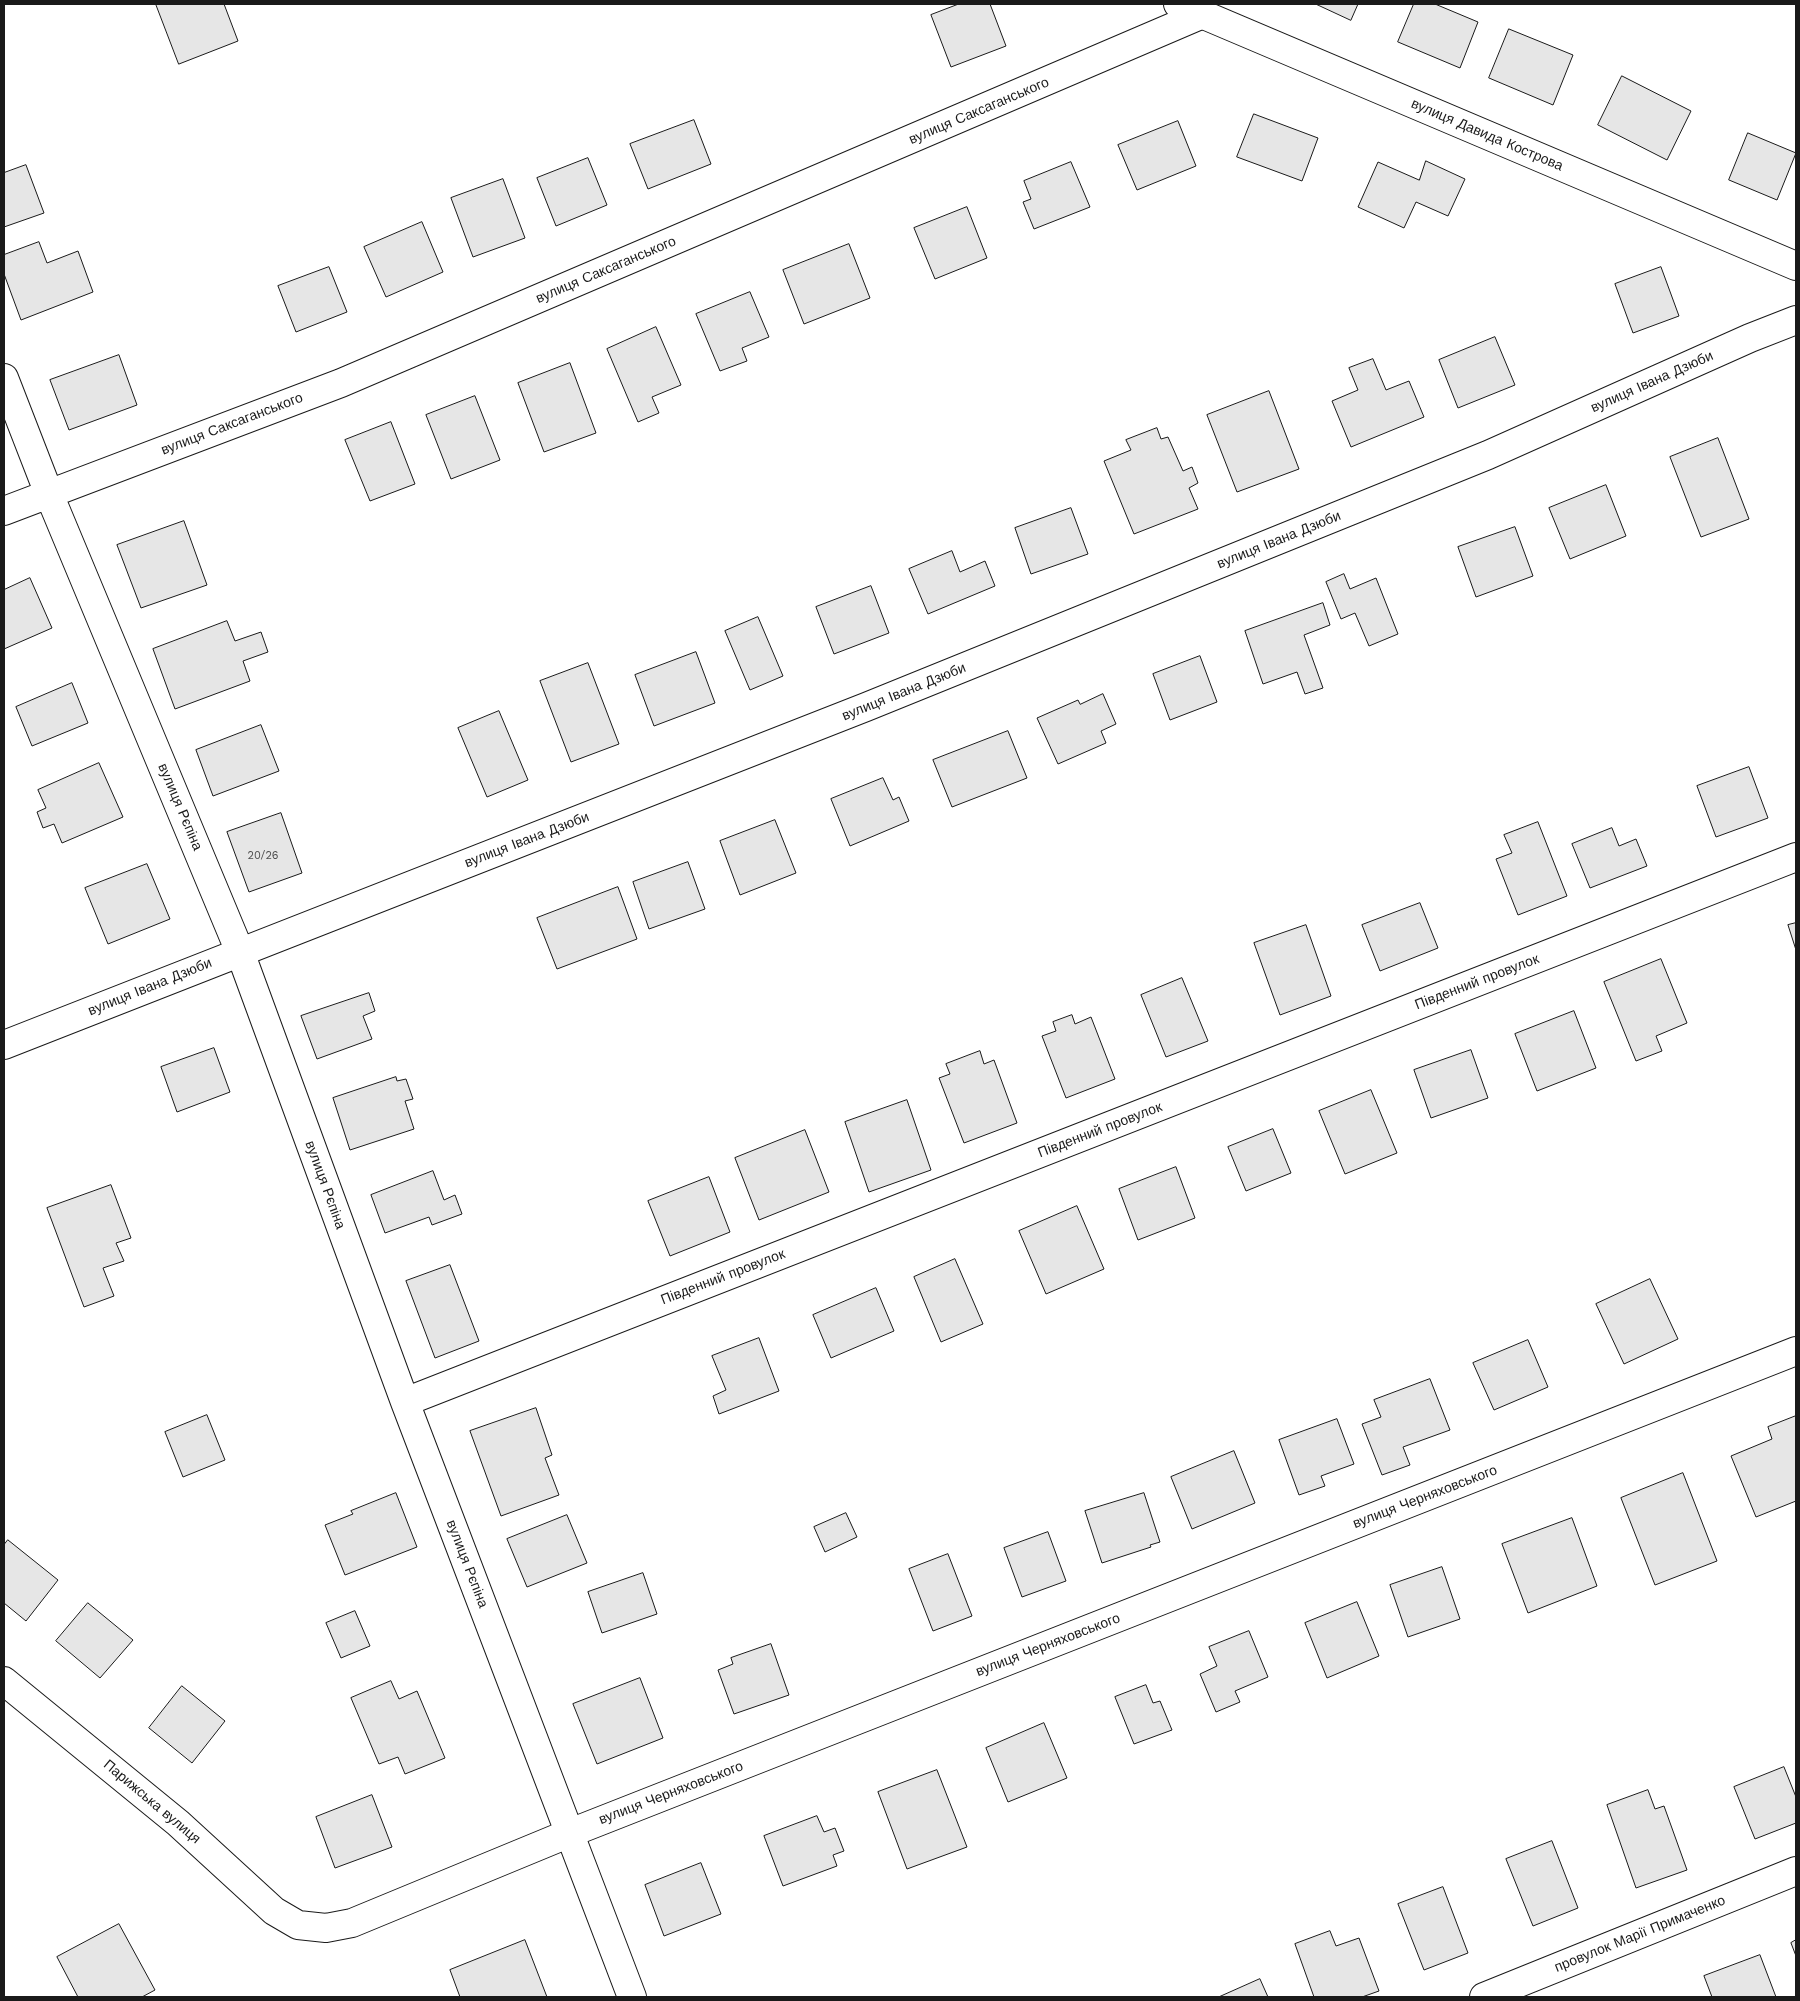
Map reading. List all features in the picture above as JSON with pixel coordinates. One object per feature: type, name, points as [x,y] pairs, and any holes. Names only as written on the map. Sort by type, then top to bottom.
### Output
[{"type":"street","name":"вулиця Давида Кострова","points":[[1178,4],[1796,266]]},
{"type":"street","name":"вулиця Саксаганського","points":[[4,511],[341,383],[1203,14]]},
{"type":"street","name":"вулиця Івана Дзюби","points":[[4,1045],[866,707],[1488,455],[1750,338],[1796,320]]},
{"type":"street","name":"вулиця Рєпіна","points":[[4,378],[50,494],[240,952],[404,1402],[632,1997]]},
{"type":"street","name":"Південний провулок","points":[[404,1402],[1796,857]]},
{"type":"street","name":"вулиця Черняховського","points":[[298,1925],[326,1928],[352,1923],[570,1833],[1796,1351]]},
{"type":"street","name":"Парижська вулиця","points":[[4,1681],[178,1822],[274,1911],[298,1925]]},
{"type":"street","name":"провулок Марії Примаченко","points":[[1484,1997],[1796,1871]]},
{"type":"building","points":[[156,4],[224,4],[238,41],[179,64]]},
{"type":"building","points":[[959,4],[990,4],[1006,46],[951,67],[931,15]]},
{"type":"building","points":[[1316,4],[1358,4],[1351,20]]},
{"type":"building","points":[[1414,4],[1435,4],[1478,22],[1460,68],[1398,42]]},
{"type":"building","points":[[1509,29],[1573,55],[1553,105],[1489,78]]},
{"type":"building","points":[[1622,76],[1691,111],[1667,160],[1598,125]]},
{"type":"building","points":[[1254,114],[1318,138],[1302,181],[1237,157]]},
{"type":"building","points":[[694,120],[711,164],[648,189],[630,144]]},
{"type":"building","points":[[1178,121],[1196,166],[1137,190],[1118,145]]},
{"type":"building","points":[[1748,133],[1796,153],[1777,200],[1729,180]]},
{"type":"building","points":[[588,158],[607,205],[556,226],[537,178]]},
{"type":"building","points":[[1426,161],[1465,179],[1448,216],[1416,202],[1404,228],[1358,207],[1378,162],[1419,180]]},
{"type":"building","points":[[1071,162],[1090,207],[1034,229],[1023,202],[1031,199],[1024,181]]},
{"type":"building","points":[[26,165],[44,213],[4,227],[4,173]]},
{"type":"building","points":[[503,179],[525,238],[473,257],[451,198]]},
{"type":"building","points":[[967,207],[987,258],[935,279],[914,228]]},
{"type":"building","points":[[422,222],[443,272],[386,297],[364,247]]},
{"type":"building","points":[[39,242],[47,263],[78,251],[93,292],[21,320],[4,274],[4,255]]},
{"type":"building","points":[[849,244],[870,298],[804,324],[783,270]]},
{"type":"building","points":[[329,267],[347,312],[296,332],[278,286]]},
{"type":"building","points":[[1661,267],[1679,316],[1633,333],[1615,284]]},
{"type":"building","points":[[750,292],[769,337],[742,348],[747,361],[720,371],[696,314]]},
{"type":"building","points":[[656,327],[681,385],[652,397],[659,413],[638,422],[607,349]]},
{"type":"building","points":[[1495,337],[1515,385],[1458,408],[1439,360]]},
{"type":"building","points":[[119,355],[137,405],[69,430],[50,380]]},
{"type":"building","points":[[1373,359],[1386,390],[1409,381],[1424,417],[1351,447],[1332,401],[1358,390],[1349,368]]},
{"type":"building","points":[[570,363],[596,433],[544,452],[518,383]]},
{"type":"building","points":[[1269,391],[1299,469],[1237,492],[1207,415]]},
{"type":"building","points":[[475,396],[500,460],[451,479],[426,415]]},
{"type":"building","points":[[391,422],[415,484],[370,501],[345,440]]},
{"type":"building","points":[[1157,428],[1161,439],[1168,437],[1183,471],[1192,467],[1198,483],[1189,488],[1198,509],[1134,534],[1104,461],[1131,450],[1126,440]]},
{"type":"building","points":[[1718,438],[1749,519],[1701,537],[1670,457]]},
{"type":"building","points":[[1606,485],[1626,536],[1570,559],[1549,508]]},
{"type":"building","points":[[1071,508],[1088,554],[1031,574],[1015,528]]},
{"type":"building","points":[[184,521],[207,585],[141,608],[117,545]]},
{"type":"building","points":[[1515,527],[1533,576],[1476,597],[1458,547]]},
{"type":"building","points":[[952,551],[960,572],[985,561],[995,586],[928,614],[909,569]]},
{"type":"building","points":[[1344,574],[1350,589],[1376,578],[1398,634],[1369,646],[1355,613],[1341,619],[1326,582]]},
{"type":"building","points":[[30,578],[52,628],[4,649],[4,590]]},
{"type":"building","points":[[871,586],[889,633],[834,654],[816,607]]},
{"type":"building","points":[[1323,603],[1330,625],[1304,635],[1323,688],[1305,694],[1297,672],[1263,684],[1245,631]]},
{"type":"building","points":[[758,617],[783,676],[750,690],[725,631]]},
{"type":"building","points":[[227,621],[235,641],[261,632],[268,652],[243,661],[250,681],[175,709],[153,649]]},
{"type":"building","points":[[696,652],[715,703],[654,726],[635,675]]},
{"type":"building","points":[[1200,656],[1217,702],[1170,720],[1153,674]]},
{"type":"building","points":[[588,663],[619,744],[571,762],[540,681]]},
{"type":"building","points":[[72,683],[88,723],[32,746],[16,707]]},
{"type":"building","points":[[1103,694],[1116,724],[1101,731],[1106,743],[1058,764],[1037,718],[1078,700],[1080,704]]},
{"type":"building","points":[[499,711],[528,780],[487,797],[458,728]]},
{"type":"building","points":[[261,725],[279,771],[213,796],[196,750]]},
{"type":"building","points":[[1008,731],[1027,778],[952,807],[933,760]]},
{"type":"building","points":[[99,763],[123,817],[62,843],[54,824],[43,828],[37,812],[46,808],[38,790]]},
{"type":"building","points":[[1749,767],[1768,818],[1716,837],[1697,786]]},
{"type":"building","points":[[883,778],[893,800],[899,797],[909,821],[850,846],[831,799]]},
{"type":"building","points":[[281,813],[302,873],[249,892],[227,832]]},
{"type":"building","points":[[775,820],[796,873],[740,895],[720,841]]},
{"type":"building","points":[[1538,822],[1567,896],[1518,915],[1496,859],[1512,853],[1504,835]]},
{"type":"building","points":[[1612,828],[1619,846],[1636,839],[1647,866],[1590,888],[1572,844]]},
{"type":"building","points":[[688,862],[705,909],[649,929],[633,882]]},
{"type":"building","points":[[147,864],[170,919],[108,944],[85,888]]},
{"type":"building","points":[[618,887],[637,939],[557,969],[537,918]]},
{"type":"building","points":[[1420,903],[1438,948],[1380,971],[1362,925]]},
{"type":"building","points":[[1796,923],[1796,950],[1788,925]]},
{"type":"building","points":[[1306,925],[1331,996],[1280,1015],[1254,943]]},
{"type":"building","points":[[1661,959],[1687,1023],[1656,1036],[1662,1051],[1636,1061],[1604,982]]},
{"type":"building","points":[[1182,978],[1208,1041],[1166,1057],[1141,995]]},
{"type":"building","points":[[369,993],[375,1011],[363,1016],[372,1039],[317,1059],[301,1016]]},
{"type":"building","points":[[1574,1011],[1596,1068],[1537,1091],[1515,1034]]},
{"type":"building","points":[[1072,1015],[1075,1024],[1091,1017],[1115,1079],[1066,1098],[1042,1036],[1056,1031],[1053,1022]]},
{"type":"building","points":[[214,1048],[230,1092],[177,1112],[161,1067]]},
{"type":"building","points":[[1471,1050],[1488,1098],[1431,1118],[1414,1070]]},
{"type":"building","points":[[980,1051],[984,1064],[994,1060],[1017,1123],[964,1143],[939,1078],[950,1074],[946,1064]]},
{"type":"building","points":[[396,1077],[397,1081],[406,1079],[413,1099],[405,1101],[414,1129],[350,1150],[333,1098]]},
{"type":"building","points":[[1371,1090],[1397,1153],[1345,1174],[1319,1111]]},
{"type":"building","points":[[907,1100],[931,1170],[869,1192],[845,1122]]},
{"type":"building","points":[[1273,1129],[1291,1173],[1246,1191],[1228,1147]]},
{"type":"building","points":[[805,1130],[829,1192],[759,1220],[735,1158]]},
{"type":"building","points":[[1176,1167],[1195,1218],[1138,1240],[1119,1189]]},
{"type":"building","points":[[433,1171],[444,1200],[455,1195],[462,1214],[432,1225],[429,1217],[385,1233],[371,1195]]},
{"type":"building","points":[[709,1177],[730,1232],[670,1256],[648,1201]]},
{"type":"building","points":[[111,1185],[131,1238],[116,1243],[124,1261],[103,1268],[114,1296],[84,1307],[47,1208]]},
{"type":"building","points":[[1077,1206],[1104,1269],[1046,1294],[1019,1231]]},
{"type":"building","points":[[955,1259],[983,1324],[941,1342],[914,1277]]},
{"type":"building","points":[[450,1265],[479,1341],[435,1358],[406,1281]]},
{"type":"building","points":[[1650,1279],[1678,1339],[1624,1364],[1596,1304]]},
{"type":"building","points":[[876,1288],[894,1331],[831,1358],[813,1315]]},
{"type":"building","points":[[759,1338],[779,1391],[719,1414],[713,1396],[726,1390],[712,1356]]},
{"type":"building","points":[[1528,1340],[1548,1387],[1494,1410],[1473,1363]]},
{"type":"building","points":[[1430,1379],[1450,1430],[1403,1447],[1410,1465],[1382,1475],[1362,1424],[1381,1417],[1374,1400]]},
{"type":"building","points":[[536,1408],[552,1455],[545,1458],[559,1495],[501,1516],[470,1431]]},
{"type":"building","points":[[207,1415],[225,1460],[183,1477],[165,1432]]},
{"type":"building","points":[[1796,1416],[1796,1501],[1756,1517],[1731,1456],[1772,1439],[1768,1427]]},
{"type":"building","points":[[1337,1419],[1354,1464],[1321,1476],[1325,1486],[1299,1495],[1279,1440]]},
{"type":"building","points":[[1234,1451],[1255,1503],[1192,1529],[1171,1477]]},
{"type":"building","points":[[1683,1473],[1717,1561],[1655,1585],[1621,1498]]},
{"type":"building","points":[[396,1493],[417,1547],[345,1575],[325,1525],[353,1514],[351,1511]]},
{"type":"building","points":[[1144,1493],[1160,1542],[1150,1545],[1151,1547],[1102,1563],[1085,1511]]},
{"type":"building","points":[[846,1513],[857,1537],[825,1552],[814,1527]]},
{"type":"building","points":[[567,1515],[587,1563],[527,1587],[507,1539]]},
{"type":"building","points":[[1572,1518],[1597,1586],[1528,1613],[1502,1544]]},
{"type":"building","points":[[1048,1532],[1066,1581],[1022,1597],[1004,1548]]},
{"type":"building","points":[[8,1540],[58,1580],[26,1621],[4,1603],[4,1545]]},
{"type":"building","points":[[948,1554],[972,1616],[933,1631],[909,1569]]},
{"type":"building","points":[[1442,1567],[1460,1619],[1408,1637],[1390,1585]]},
{"type":"building","points":[[643,1573],[657,1614],[602,1633],[588,1592]]},
{"type":"building","points":[[1357,1602],[1379,1656],[1327,1678],[1305,1623]]},
{"type":"building","points":[[88,1603],[133,1640],[100,1678],[56,1641]]},
{"type":"building","points":[[355,1611],[370,1646],[341,1658],[326,1623]]},
{"type":"building","points":[[1249,1631],[1268,1677],[1235,1691],[1240,1702],[1216,1712],[1200,1674],[1217,1666],[1209,1647]]},
{"type":"building","points":[[771,1644],[789,1695],[734,1714],[718,1670],[733,1664],[731,1658]]},
{"type":"building","points":[[640,1678],[663,1738],[597,1764],[573,1704]]},
{"type":"building","points":[[391,1681],[399,1699],[417,1691],[445,1758],[405,1774],[398,1757],[379,1764],[351,1698]]},
{"type":"building","points":[[1146,1685],[1153,1703],[1160,1701],[1172,1730],[1134,1744],[1115,1697]]},
{"type":"building","points":[[182,1686],[225,1721],[192,1763],[149,1728]]},
{"type":"building","points":[[1044,1723],[1067,1778],[1008,1802],[986,1748]]},
{"type":"building","points":[[1784,1767],[1796,1797],[1796,1823],[1755,1839],[1734,1787]]},
{"type":"building","points":[[937,1770],[967,1847],[907,1869],[878,1792]]},
{"type":"building","points":[[1648,1790],[1655,1809],[1664,1806],[1687,1870],[1636,1888],[1607,1805]]},
{"type":"building","points":[[372,1795],[392,1847],[335,1868],[316,1817]]},
{"type":"building","points":[[817,1816],[824,1832],[835,1828],[844,1851],[833,1855],[837,1866],[783,1886],[764,1836]]},
{"type":"building","points":[[1552,1841],[1578,1908],[1533,1926],[1506,1859]]},
{"type":"building","points":[[701,1863],[721,1914],[664,1936],[645,1885]]},
{"type":"building","points":[[1443,1887],[1468,1953],[1424,1970],[1398,1904]]},
{"type":"building","points":[[119,1924],[155,1990],[142,1997],[78,1997],[57,1957]]},
{"type":"building","points":[[1330,1931],[1336,1946],[1359,1938],[1379,1991],[1362,1997],[1314,1997],[1295,1944]]},
{"type":"building","points":[[525,1940],[547,1997],[460,1997],[450,1970]]},
{"type":"building","points":[[1796,1940],[1796,1956],[1791,1943]]},
{"type":"building","points":[[1760,1955],[1776,1997],[1712,1997],[1704,1976]]},
{"type":"building","points":[[1260,1979],[1268,1997],[1219,1997]]}]
